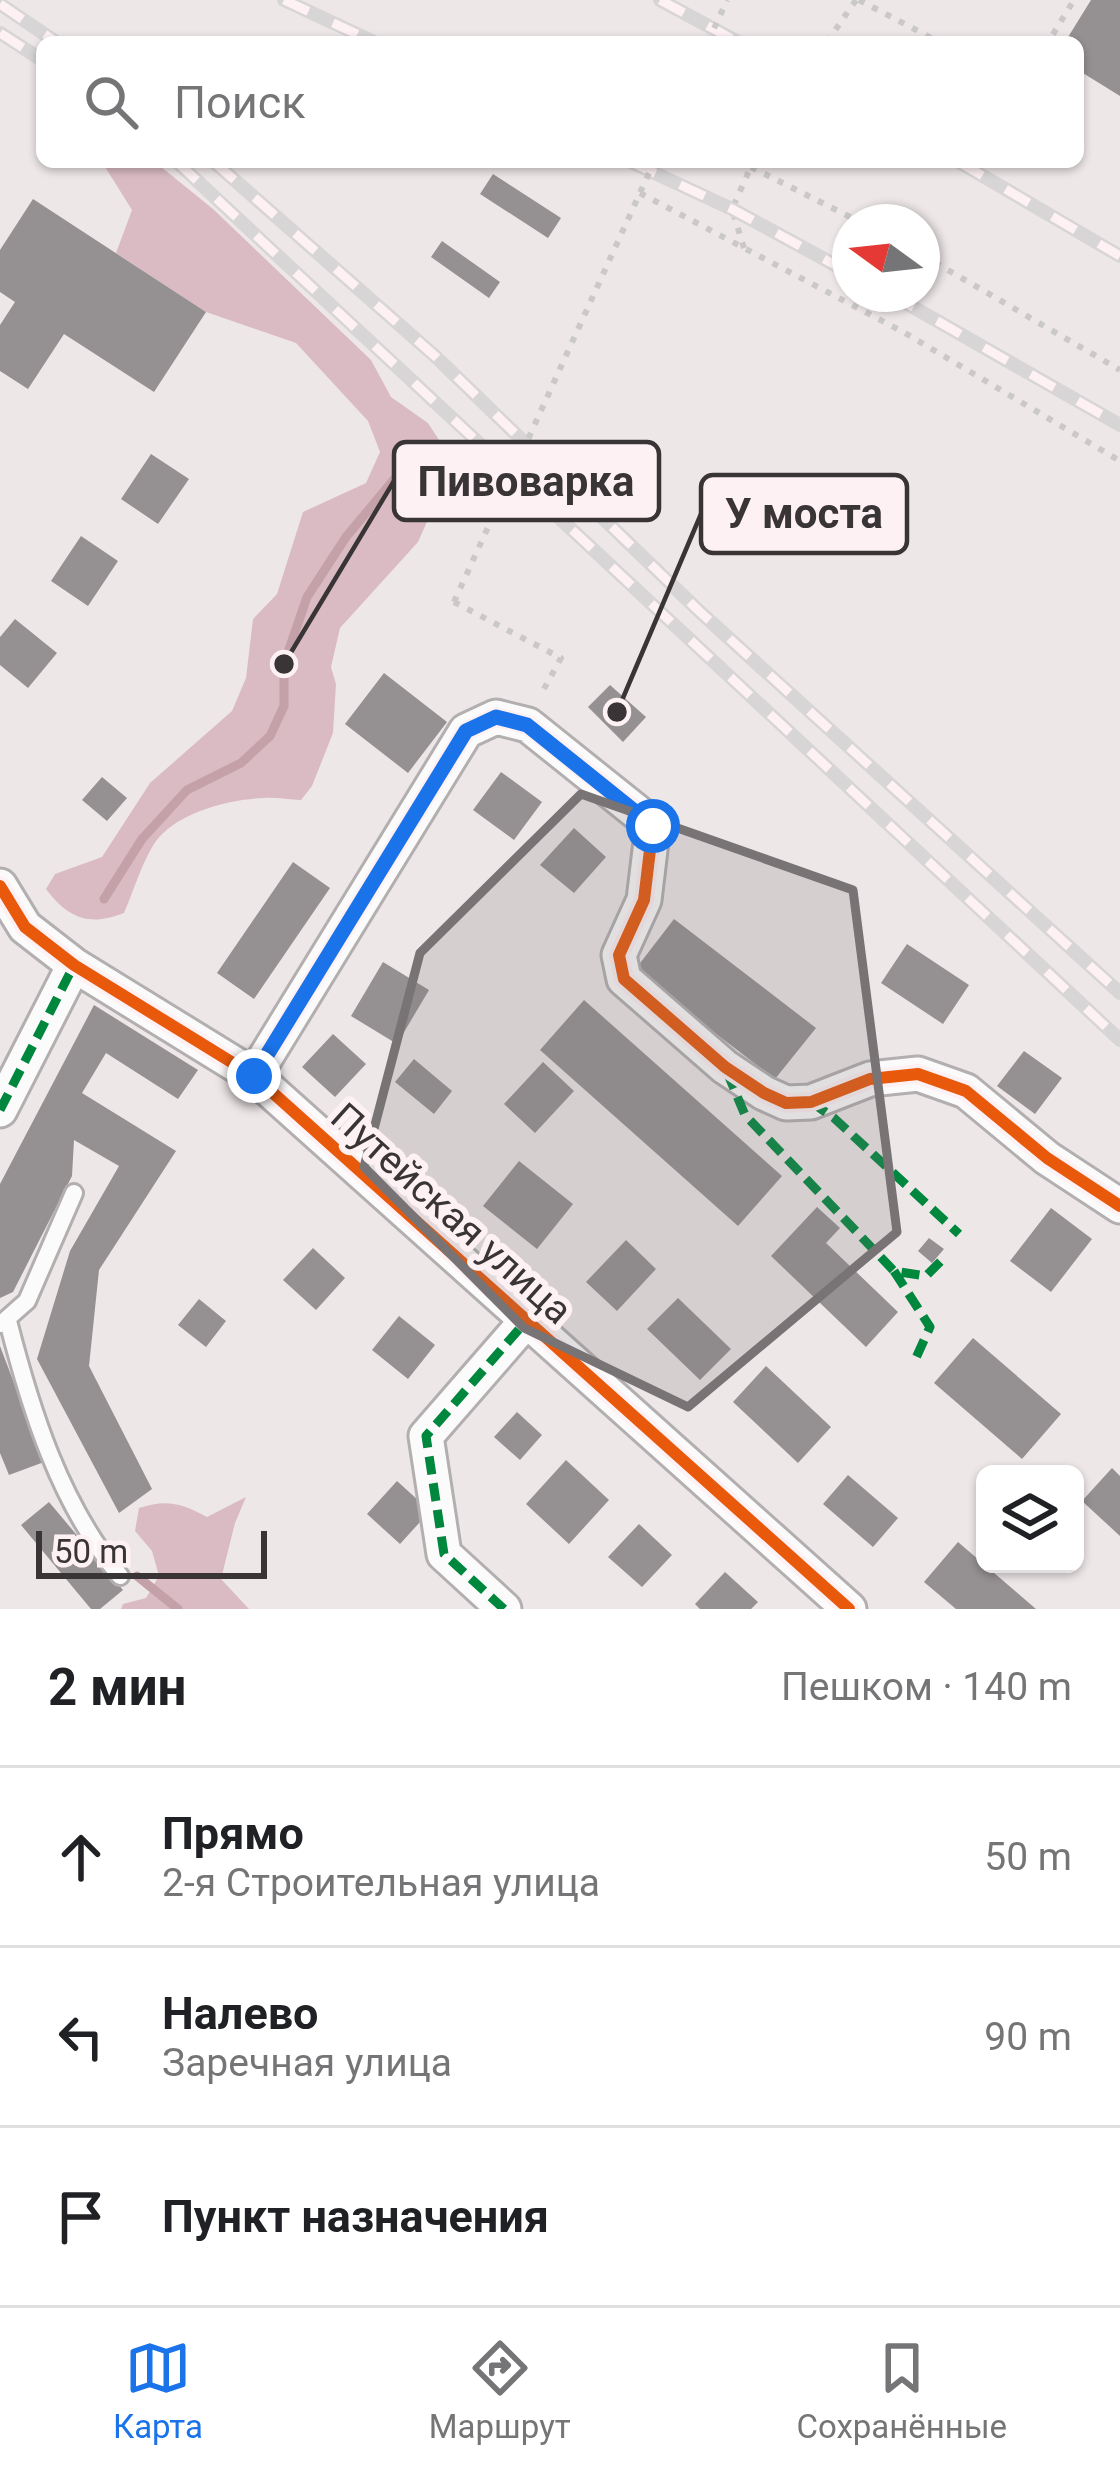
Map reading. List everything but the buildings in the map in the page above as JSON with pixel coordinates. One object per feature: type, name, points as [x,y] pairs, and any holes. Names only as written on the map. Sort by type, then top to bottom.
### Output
[{"type":"street","points":[[254,1076],[466,731],[496,717],[527,725],[653,826],[644,900],[619,955],[623,979],[725,1067],[786,1102],[811,1102],[870,1079],[918,1074],[966,1091],[1046,1158],[1120,1206]]},
{"type":"street","name":"Путейская улица","points":[[0,886],[25,927],[74,965],[254,1076],[849,1609]]},
{"type":"street","points":[[0,1110],[74,965]]},
{"type":"street","points":[[504,1609],[444,1554],[426,1436],[526,1320]]},
{"type":"lane","points":[[74,1192],[27,1301],[4,1323],[63,1486],[100,1552],[120,1576]]},
{"type":"path","points":[[711,36],[727,0]]},
{"type":"path","points":[[830,36],[857,0],[927,36]]},
{"type":"path","points":[[1052,36],[1074,0]]},
{"type":"path","points":[[544,686],[560,658],[454,602],[651,168]]},
{"type":"path","points":[[743,248],[732,209],[751,168]]},
{"type":"path","points":[[758,168],[832,207]]},
{"type":"path","points":[[640,193],[905,333],[1120,461]]},
{"type":"path","points":[[940,265],[1120,370]]},
{"type":"highlighted area","points":[[581,794],[853,890],[897,1232],[688,1407],[524,1328],[364,1167],[420,953]]},
{"type":"shaded area","points":[[106,168],[162,168],[213,209],[371,360],[391,397],[428,423],[448,454],[447,491],[433,508],[418,542],[340,628],[331,667],[336,684],[333,733],[312,786],[301,800],[235,801],[188,816],[154,844],[124,913],[90,919],[71,913],[46,889],[55,874],[102,857],[150,783],[232,711],[246,678],[253,619],[277,594],[303,512],[366,483],[380,452],[368,421],[296,343],[206,312],[116,253],[132,210]]},
{"type":"shaded area","points":[[246,1497],[221,1579],[249,1609],[121,1609],[123,1604],[146,1598],[159,1576],[152,1551],[135,1531],[139,1508],[174,1504],[207,1517]]},
{"type":"waterway","points":[[104,899],[142,839],[187,790],[241,763],[270,736],[284,706],[284,664],[307,597],[346,537],[416,453]]},
{"type":"waterway","points":[[137,1576],[178,1609]]},
{"type":"railway","points":[[284,0],[361,36]]},
{"type":"railway","points":[[660,0],[727,36]]},
{"type":"railway","points":[[0,4],[47,36]]},
{"type":"railway","points":[[0,33],[36,56]]},
{"type":"railway","points":[[183,168],[1120,1040]]},
{"type":"railway","points":[[221,168],[436,357],[699,611],[1120,993]]},
{"type":"railway","points":[[644,168],[832,263]]},
{"type":"railway","points":[[969,168],[1120,256]]},
{"type":"railway","points":[[922,312],[1120,425]]},
{"type":"marked path","points":[[0,1110],[74,965]]},
{"type":"marked path","points":[[727,1072],[745,1115],[894,1271],[926,1276],[946,1256]]},
{"type":"marked path","points":[[811,1102],[959,1234]]},
{"type":"marked path","points":[[894,1271],[930,1327],[915,1360]]},
{"type":"marked path","points":[[504,1609],[444,1554],[426,1436],[527,1320]]},
{"type":"cycle path","points":[[254,1076],[466,731],[496,717],[528,725],[653,825],[644,900],[619,955],[624,979],[725,1067],[786,1103],[811,1102],[870,1079],[918,1074],[966,1091],[1047,1158],[1120,1206]]},
{"type":"cycle path","points":[[0,886],[25,927],[74,965],[254,1076],[849,1609]]},
{"type":"place","name":"Пивоварка","points":[[284,664]]},
{"type":"place","name":"У моста","points":[[617,712]]},
{"type":"route","points":[[254,1076],[466,731],[496,717],[527,725],[653,826]]}]
